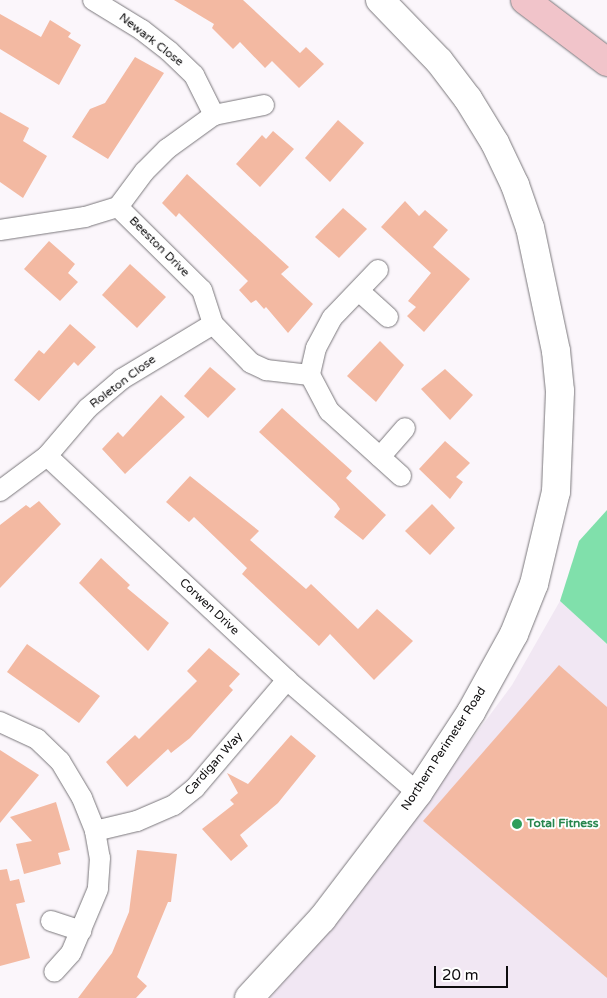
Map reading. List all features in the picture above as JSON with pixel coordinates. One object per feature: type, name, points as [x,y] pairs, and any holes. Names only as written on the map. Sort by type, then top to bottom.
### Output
[{"type":"highway","points":[[525,0],[607,62]]},
{"type":"main road","name":"Northern Perimeter Road","points":[[249,998],[322,919],[418,793],[476,703],[514,634],[534,584],[556,492],[560,392],[546,293],[530,228],[515,185],[494,143],[468,99],[438,61],[380,0]]},
{"type":"street","name":"Newark Close","points":[[93,0],[142,30],[176,57],[194,75],[214,115]]},
{"type":"street","name":"Beeston Drive","points":[[264,105],[214,115],[167,149],[144,172],[118,207],[202,290],[213,324],[251,363],[266,370],[310,375]]},
{"type":"street","points":[[0,230],[86,218],[118,207]]},
{"type":"street","points":[[378,270],[332,318],[316,348],[310,375],[328,411],[401,476]]},
{"type":"street","points":[[358,292],[388,317]]},
{"type":"street","name":"Roleton Close","points":[[47,456],[88,408],[122,379],[213,324]]},
{"type":"street","points":[[380,457],[405,428]]},
{"type":"street","name":"Corwen Drive","points":[[47,456],[287,680],[418,793]]},
{"type":"street","points":[[0,491],[47,456]]},
{"type":"street","name":"Cardigan Way","points":[[95,831],[137,821],[181,799],[195,788],[287,680]]},
{"type":"street","points":[[0,722],[37,739],[60,761],[82,798],[95,831],[100,858],[98,889],[71,953],[54,972]]},
{"type":"street","points":[[50,921],[81,931]]},
{"type":"shaded area","points":[[560,601],[607,644],[607,998],[270,998],[351,903],[512,685]]},
{"type":"green space","points":[[607,510],[607,644],[560,601],[579,541]]},
{"type":"building","points":[[174,0],[243,0],[300,53],[306,47],[324,64],[299,88],[272,61],[265,68],[240,42],[233,49],[212,28],[214,24]]},
{"type":"building","points":[[0,14],[41,37],[50,20],[71,33],[68,37],[81,45],[59,85],[0,49]]},
{"type":"building","points":[[135,57],[164,73],[108,159],[72,137],[90,109],[105,103]]},
{"type":"building","points":[[0,112],[29,128],[23,141],[47,156],[23,198],[0,182]]},
{"type":"building","points":[[338,120],[364,143],[330,182],[305,158]]},
{"type":"building","points":[[273,131],[294,149],[260,187],[236,164],[262,135],[266,139]]},
{"type":"building","points":[[187,174],[289,267],[281,274],[313,304],[288,333],[266,307],[264,309],[256,300],[251,303],[239,290],[248,281],[179,213],[176,217],[162,203]]},
{"type":"building","points":[[405,201],[419,216],[425,210],[448,230],[433,247],[470,279],[424,332],[407,316],[416,307],[408,301],[431,273],[381,227]]},
{"type":"building","points":[[343,208],[367,229],[339,258],[315,237]]},
{"type":"building","points":[[49,241],[75,264],[68,273],[78,282],[60,301],[24,269]]},
{"type":"building","points":[[130,264],[166,297],[137,328],[102,295]]},
{"type":"building","points":[[70,324],[96,347],[78,366],[74,362],[39,401],[14,380],[39,350],[44,354]]},
{"type":"building","points":[[380,341],[404,365],[376,402],[347,376]]},
{"type":"building","points":[[210,367],[236,389],[208,418],[184,396]]},
{"type":"building","points":[[445,369],[473,395],[450,420],[421,389]]},
{"type":"building","points":[[161,395],[185,417],[125,474],[102,449],[118,432],[123,437]]},
{"type":"building","points":[[282,408],[352,471],[346,478],[386,515],[363,540],[334,517],[340,509],[336,503],[259,432]]},
{"type":"building","points":[[445,441],[470,463],[456,477],[463,482],[450,499],[419,469]]},
{"type":"building","points":[[190,476],[259,531],[250,540],[306,589],[311,584],[358,629],[377,609],[413,641],[374,680],[330,634],[319,646],[242,574],[247,568],[194,517],[189,522],[166,502]]},
{"type":"building","points":[[39,501],[61,524],[0,588],[0,525],[26,505],[30,508]]},
{"type":"building","points":[[432,504],[455,528],[430,555],[405,531]]},
{"type":"building","points":[[101,558],[130,585],[127,588],[169,623],[148,651],[79,583]]},
{"type":"building","points":[[27,644],[100,696],[79,723],[7,672]]},
{"type":"building","points":[[209,648],[240,674],[229,686],[233,690],[190,738],[171,753],[168,749],[127,787],[106,762],[135,735],[139,739],[197,681],[187,671]]},
{"type":"building","name":"Total Fitness","points":[[559,665],[607,707],[607,978],[423,821]]},
{"type":"building","points":[[291,735],[316,756],[278,803],[240,835],[248,846],[231,861],[202,829],[234,804],[230,800],[238,793],[227,773],[248,784]]},
{"type":"building","points":[[0,750],[39,775],[0,823]]},
{"type":"building","points":[[56,802],[70,850],[58,853],[61,864],[24,874],[16,844],[32,841],[10,817]]},
{"type":"building","points":[[137,850],[177,854],[171,902],[168,902],[137,977],[147,986],[136,998],[78,998],[112,953],[129,912]]},
{"type":"building","points":[[7,869],[10,881],[19,879],[25,902],[16,904],[30,958],[0,966],[0,870]]},
{"type":"place","name":"Total Fitness","points":[[517,824]]}]
